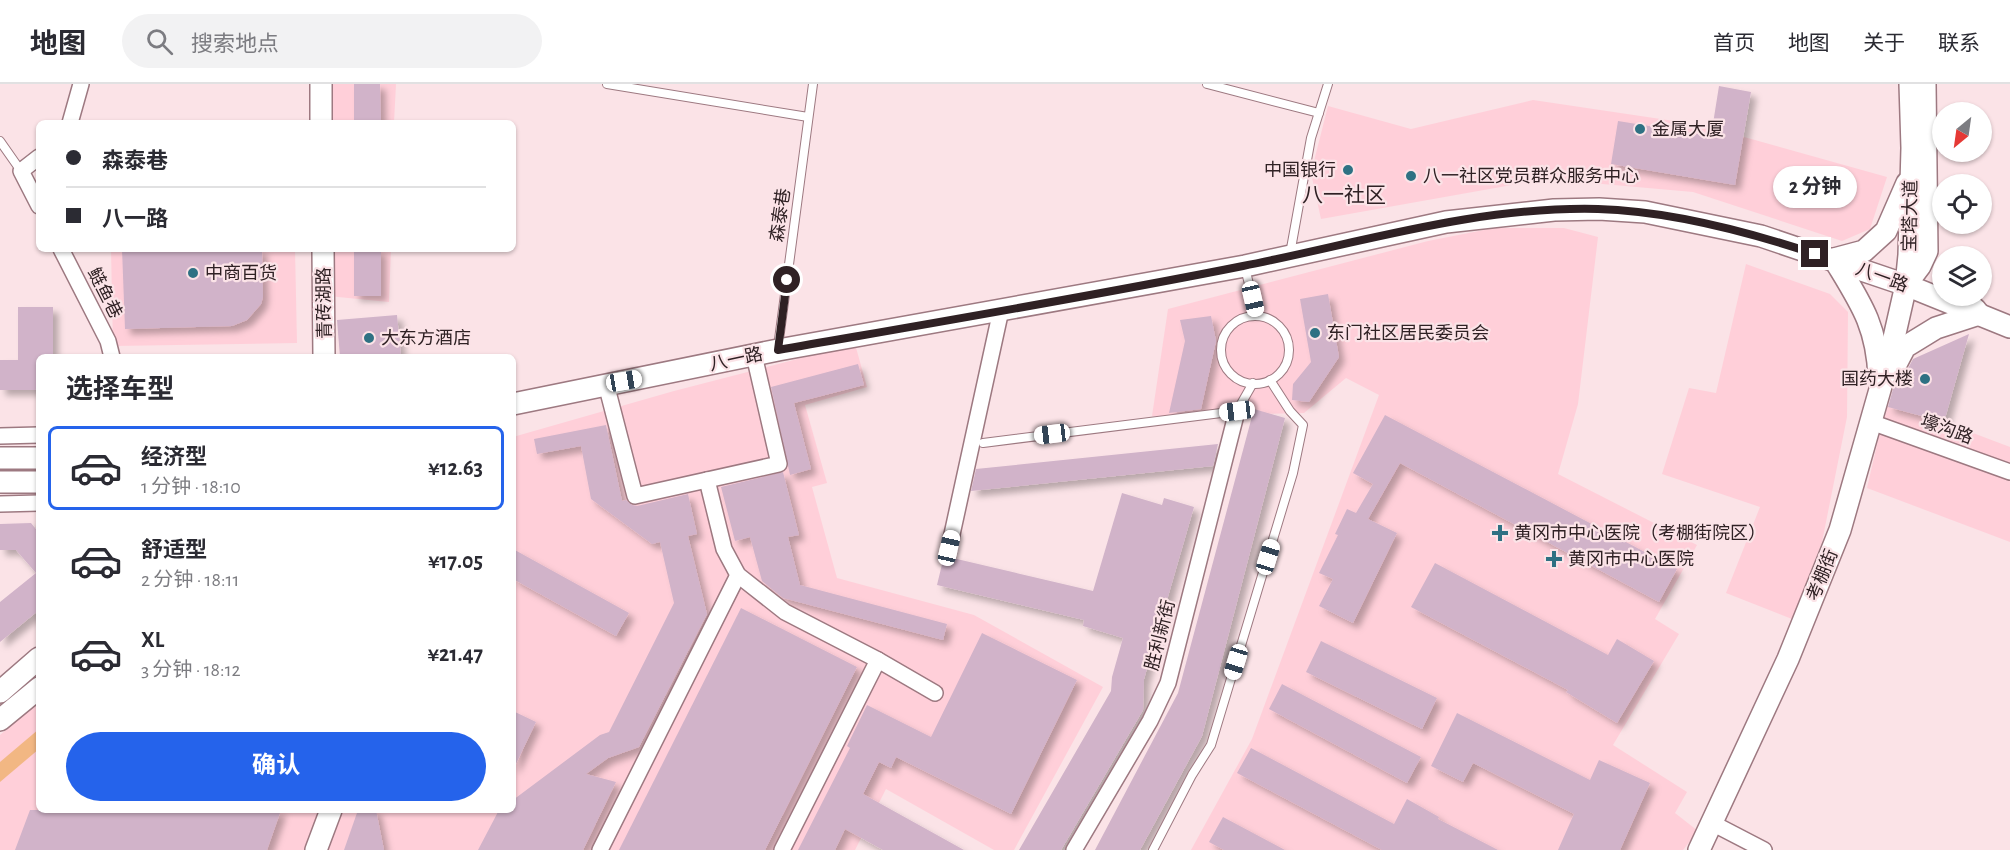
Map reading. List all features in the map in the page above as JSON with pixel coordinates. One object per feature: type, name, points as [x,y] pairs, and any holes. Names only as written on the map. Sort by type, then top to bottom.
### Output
[{"type":"main road","points":[[321,84],[321,120]]},
{"type":"main road","name":"宝塔大道","points":[[1906,285],[1911,176],[1910,84]]},
{"type":"main road","name":"宝塔大道","points":[[1906,285],[1920,266],[1927,251],[1925,84]]},
{"type":"main road","points":[[1879,393],[1878,354],[1870,322],[1834,260],[1864,250],[1886,231],[1911,176]]},
{"type":"main road","points":[[1927,204],[1940,246]]},
{"type":"main road","name":"八一路","points":[[516,403],[778,350],[1245,266],[1446,222],[1554,210],[1599,209],[1645,212],[1761,236],[1906,285],[2010,327]]},
{"type":"main road","name":"青砖湖路","points":[[322,351],[323,252]]},
{"type":"main road","name":"考棚街","points":[[1699,850],[1788,659],[1840,530],[1879,393],[1906,285]]},
{"type":"main road","points":[[1879,393],[1905,347],[1936,328],[1979,314],[1973,306]]},
{"type":"main road","points":[[0,458],[36,458]]},
{"type":"main road","points":[[0,482],[36,482]]},
{"type":"main road","points":[[0,692],[36,661]]},
{"type":"main road","points":[[0,720],[36,690]]},
{"type":"main road","points":[[315,850],[330,813]]},
{"type":"street","points":[[71,120],[81,84]]},
{"type":"street","points":[[36,159],[21,171],[36,200]]},
{"type":"street","name":"鲢鱼巷","points":[[63,252],[108,341],[111,354]]},
{"type":"street","points":[[949,548],[1001,310]]},
{"type":"street","points":[[606,384],[635,496],[779,464],[754,355]]},
{"type":"street","name":"胜利新街","points":[[1074,850],[1150,721],[1168,683],[1237,411]]},
{"type":"street","name":"壕沟路","points":[[1871,422],[2010,472]]},
{"type":"street","points":[[0,436],[36,435]]},
{"type":"street","points":[[707,480],[724,549],[738,575],[785,612],[878,660],[935,693]]},
{"type":"street","points":[[0,504],[36,503]]},
{"type":"street","points":[[600,850],[738,575]]},
{"type":"street","points":[[782,850],[878,660]]},
{"type":"street","points":[[1712,823],[1764,850]]},
{"type":"lane","points":[[607,84],[808,117]]},
{"type":"lane","name":"森泰巷","points":[[778,350],[813,84]]},
{"type":"lane","points":[[1207,84],[1319,113]]},
{"type":"lane","points":[[1290,255],[1311,138],[1328,84]]},
{"type":"lane","points":[[0,141],[21,171]]},
{"type":"lane","points":[[1245,266],[1257,316]]},
{"type":"lane","points":[[1257,316],[1280,327],[1288,343],[1287,360],[1283,368],[1270,380],[1252,383],[1236,378],[1229,372],[1221,356],[1221,348],[1222,339],[1232,324],[1257,316]]},
{"type":"lane","points":[[1153,850],[1192,775],[1211,745],[1293,473],[1303,425],[1290,411],[1270,380]]},
{"type":"lane","points":[[983,443],[1237,411],[1252,383]]},
{"type":"shaded area","points":[[330,84],[396,84],[394,120],[330,120]]},
{"type":"shaded area","points":[[1533,100],[1701,125],[1887,177],[1870,229],[1842,241],[1693,192],[1546,179],[1321,219],[1311,173],[1328,106],[1411,129]]},
{"type":"shaded area","name":"黄冈市中心医院（考棚街院区）","points":[[1494,228],[1564,228],[1598,237],[1578,404],[1558,474],[1697,545],[1655,619],[1679,634],[1613,745],[1687,792],[1675,813],[1698,831],[1683,850],[1191,850],[1252,739],[1379,395],[1346,378],[1304,413],[1152,416],[1168,309],[1428,241]]},
{"type":"shaded area","points":[[111,252],[295,252],[297,343],[113,346]]},
{"type":"shaded area","points":[[329,252],[391,252],[389,302],[328,296]]},
{"type":"shaded area","points":[[1746,264],[1830,294],[1848,312],[1847,417],[1822,542],[1792,619],[1726,593],[1760,507],[1662,474],[1689,388],[1716,393]]},
{"type":"shaded area","points":[[855,344],[867,387],[805,405],[827,483],[812,487],[837,578],[974,615],[1103,687],[1014,850],[994,850],[886,789],[855,850],[0,850],[0,735],[36,705],[36,813],[516,813],[516,436],[674,391]]},
{"type":"shaded area","points":[[1886,406],[1944,422],[2010,447],[2010,542],[1867,488]]},
{"type":"shaded area","points":[[36,732],[36,752],[0,782],[0,762]]},
{"type":"building","points":[[354,84],[380,84],[381,120],[354,120]]},
{"type":"building","name":"金属大厦","points":[[1719,86],[1751,92],[1735,185],[1611,164],[1618,121],[1711,136]]},
{"type":"building","name":"中商百货","points":[[122,252],[262,252],[263,297],[261,304],[247,320],[232,326],[125,329]]},
{"type":"building","points":[[354,252],[381,252],[381,296],[354,296]]},
{"type":"building","points":[[1328,294],[1339,357],[1309,402],[1292,400],[1293,384],[1311,362],[1300,299]]},
{"type":"building","points":[[18,307],[53,307],[53,354],[36,354],[36,389],[0,390],[0,360],[18,360]]},
{"type":"building","name":"大东方酒店","points":[[397,315],[401,354],[340,354],[337,320]]},
{"type":"building","points":[[1211,316],[1216,341],[1201,409],[1169,413],[1185,341],[1180,320]]},
{"type":"building","name":"国药大楼","points":[[1969,334],[1944,422],[1888,407],[1895,382],[1904,376],[1913,359]]},
{"type":"building","points":[[858,364],[864,385],[794,403],[811,469],[790,475],[771,387]]},
{"type":"building","points":[[1254,409],[1285,418],[1202,736],[1140,850],[1095,850],[1178,693]]},
{"type":"building","points":[[1385,415],[1677,569],[1659,602],[1400,463],[1368,519],[1397,533],[1353,623],[1319,606],[1333,579],[1319,573],[1338,535],[1335,534],[1347,509],[1356,513],[1373,484],[1353,473]]},
{"type":"building","points":[[606,425],[622,501],[626,500],[637,506],[688,494],[697,534],[688,536],[707,614],[639,747],[608,758],[586,774],[616,782],[583,850],[478,850],[497,813],[516,813],[516,798],[600,735],[609,732],[674,603],[660,542],[652,544],[591,499],[581,446],[537,454],[534,439]]},
{"type":"building","points":[[1218,444],[1213,466],[971,491],[976,469]]},
{"type":"building","points":[[783,472],[799,535],[788,537],[800,585],[947,624],[943,640],[783,598],[762,581],[750,537],[735,541],[721,487]]},
{"type":"building","points":[[1122,493],[1162,505],[1164,498],[1194,507],[1144,679],[1143,710],[1061,850],[1019,850],[1111,691],[1112,677],[1123,638],[1083,626],[1084,620],[937,585],[944,556],[1093,591]]},
{"type":"building","points":[[31,523],[36,529],[36,573],[16,550],[0,550],[0,524]]},
{"type":"building","points":[[516,551],[629,613],[616,636],[516,581]]},
{"type":"building","points":[[1435,563],[1608,655],[1617,639],[1654,661],[1617,723],[1566,692],[1568,690],[1411,607]]},
{"type":"building","points":[[36,573],[36,612],[0,642],[0,602]]},
{"type":"building","points":[[741,608],[857,667],[765,850],[619,850]]},
{"type":"building","points":[[982,633],[1077,680],[1011,814],[896,757],[891,768],[879,762],[863,794],[964,850],[883,850],[845,829],[835,850],[798,850],[850,748],[847,746],[867,705],[931,737]]},
{"type":"building","points":[[1321,641],[1437,698],[1422,729],[1306,672]]},
{"type":"building","points":[[1282,684],[1421,757],[1407,783],[1269,709]]},
{"type":"building","points":[[516,712],[536,722],[516,764]]},
{"type":"building","points":[[1457,713],[1590,780],[1599,760],[1650,783],[1620,850],[1558,850],[1574,814],[1473,763],[1463,782],[1431,766]]},
{"type":"building","points":[[1251,748],[1394,824],[1407,799],[1439,817],[1438,819],[1498,850],[1382,850],[1237,773]]},
{"type":"building","points":[[30,810],[36,810],[36,813],[280,813],[267,850],[15,850]]},
{"type":"building","points":[[357,813],[377,813],[384,850],[344,850]]},
{"type":"building","points":[[1223,817],[1285,850],[1224,850],[1209,842]]},
{"type":"place","name":"金属大厦","points":[[1640,129]]},
{"type":"place","name":"中国银行","points":[[1348,170]]},
{"type":"place","name":"八一社区党员群众服务中心","points":[[1411,176]]},
{"type":"place","name":"中商百货","points":[[193,273]]},
{"type":"place","name":"东门社区居民委员会","points":[[1315,333]]},
{"type":"place","name":"大东方酒店","points":[[369,338]]},
{"type":"place","name":"国药大楼","points":[[1925,379]]},
{"type":"place","name":"黄冈市中心医院（考棚街院区）","points":[[1500,533]]},
{"type":"place","name":"黄冈市中心医院","points":[[1554,559]]},
{"type":"district","name":"八一社区","points":[[1344,195]]},
{"type":"route","points":[[787,280],[778,350],[1245,266],[1446,222],[1554,210],[1599,209],[1645,212],[1761,236],[1815,254]]}]
